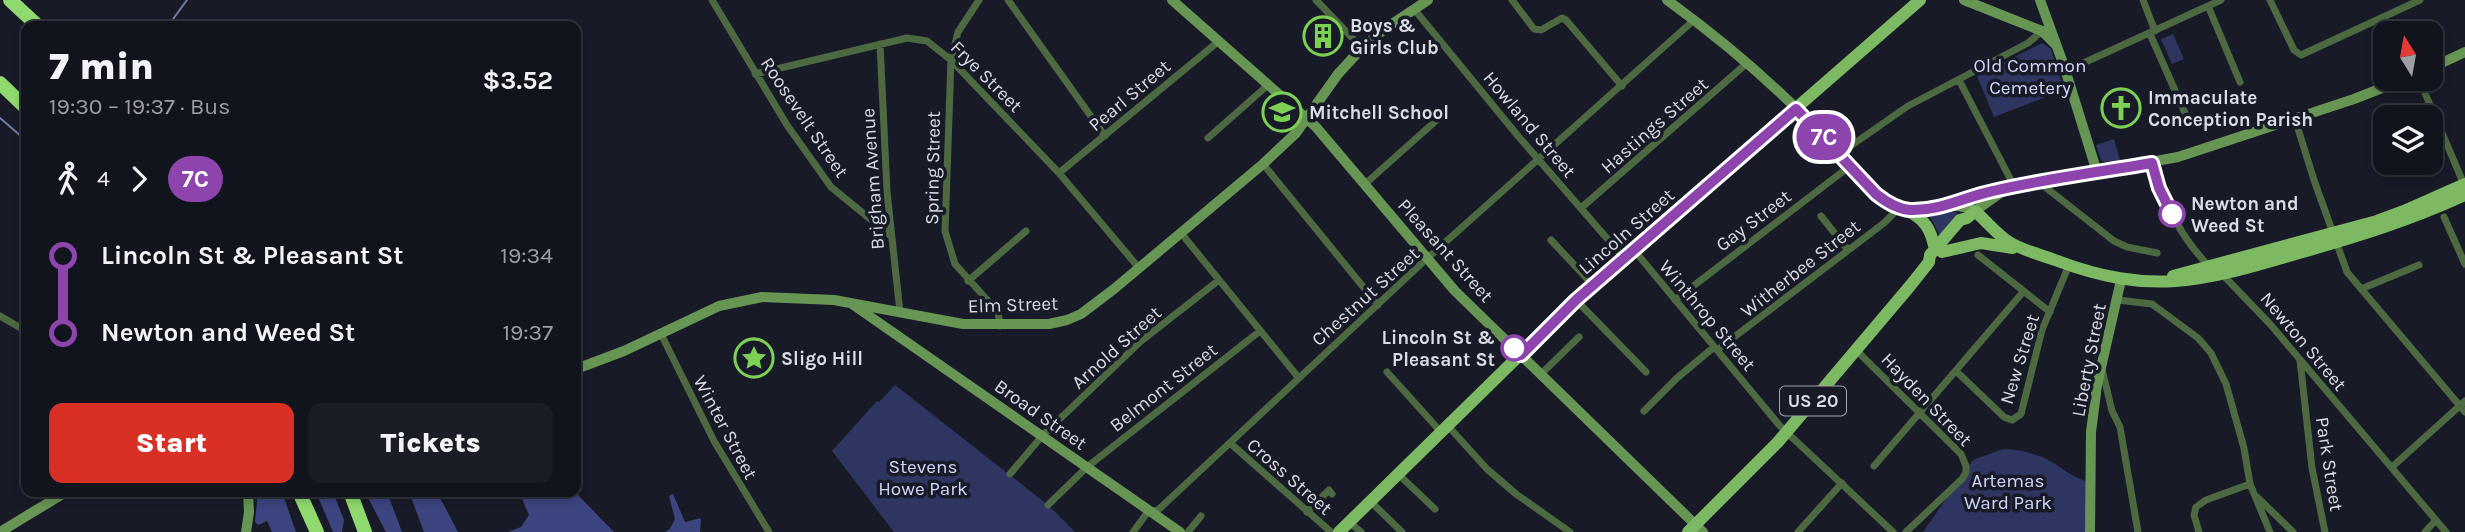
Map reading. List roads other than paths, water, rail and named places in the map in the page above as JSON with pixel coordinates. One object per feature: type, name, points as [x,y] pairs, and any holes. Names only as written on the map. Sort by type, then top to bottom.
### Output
[{"type":"highway","points":[[10,0],[33,21]]},
{"type":"highway","points":[[0,83],[21,103]]},
{"type":"highway","points":[[301,497],[317,532]]},
{"type":"highway","points":[[352,497],[365,532]]},
{"type":"main road","name":"Lincoln Street","points":[[1339,532],[1576,300],[1920,0]]},
{"type":"main road","points":[[2121,280],[2165,278],[2399,224],[2465,188]]},
{"type":"main road","points":[[1901,208],[1925,221],[1932,236],[1935,254],[1981,243],[2031,251]]},
{"type":"main road","points":[[1971,214],[2007,240],[2031,251],[2090,274],[2121,280],[2173,282],[2223,275],[2335,238]]},
{"type":"main road","name":"US 20","points":[[1695,530],[1786,432],[1856,350],[1935,254],[1960,219],[1971,214]]},
{"type":"street","name":"Roosevelt Street","points":[[712,0],[755,74],[831,187],[891,236]]},
{"type":"street","name":"Spring Street","points":[[979,0],[958,32],[951,60],[946,231],[955,264],[998,312],[1000,326]]},
{"type":"street","points":[[1008,0],[1105,136]]},
{"type":"street","name":"Pleasant Street","points":[[1172,0],[1308,119],[1455,291],[1695,530]]},
{"type":"street","points":[[1316,0],[1362,48]]},
{"type":"street","points":[[1513,0],[1534,29],[1541,30],[1556,19],[1566,20],[1622,86]]},
{"type":"street","points":[[1667,0],[1694,20],[1796,109],[1876,194],[1901,208],[1954,205],[1971,214],[1995,196],[2015,188]]},
{"type":"street","points":[[1964,0],[2042,32],[2055,44]]},
{"type":"street","points":[[2040,0],[2066,71],[2097,173]]},
{"type":"street","points":[[2143,0],[2189,122]]},
{"type":"street","points":[[2066,71],[2221,0]]},
{"type":"street","points":[[2270,0],[2294,50],[2301,55],[2420,0]]},
{"type":"street","name":"Elm Street","points":[[581,367],[615,356],[719,306],[747,299],[792,297],[849,302],[963,324],[1052,324],[1067,320],[1087,309],[1139,268],[1263,164],[1308,119],[1338,74],[1362,48],[1419,4]]},
{"type":"street","name":"Howland Street","points":[[1419,4],[1539,159],[1581,208],[1629,254]]},
{"type":"street","points":[[2208,6],[2240,82]]},
{"type":"street","name":"Chestnut Street","points":[[1133,532],[1147,513],[1158,510],[1298,377],[1694,20]]},
{"type":"street","points":[[1839,154],[1908,106],[2028,43],[2042,32]]},
{"type":"street","name":"Frye Street","points":[[755,74],[907,38],[927,41],[951,60],[1059,173],[1139,268]]},
{"type":"street","name":"Pearl Street","points":[[1059,173],[1219,41]]},
{"type":"street","name":"Brigham Avenue","points":[[880,44],[894,310]]},
{"type":"street","points":[[2443,62],[2465,52]]},
{"type":"street","name":"Hastings Street","points":[[1581,208],[1746,64]]},
{"type":"street","points":[[1959,80],[2015,188]]},
{"type":"street","points":[[1208,138],[1268,85]]},
{"type":"street","points":[[1954,205],[1961,200],[1991,191],[2152,163],[2201,151],[2373,91]]},
{"type":"street","points":[[2424,91],[2465,188]]},
{"type":"street","points":[[1365,184],[1439,118]]},
{"type":"street","points":[[2295,119],[2347,272],[2463,406],[2392,467]]},
{"type":"street","name":"Newton Street","points":[[2152,163],[2159,188],[2181,233],[2210,267],[2223,275],[2246,298],[2446,532]]},
{"type":"street","points":[[1263,164],[1378,305]]},
{"type":"street","name":"Gay Street","points":[[1675,300],[1850,166]]},
{"type":"street","points":[[2040,183],[2114,241],[2127,247],[2157,253]]},
{"type":"street","name":"Witherbee Street","points":[[1644,411],[1677,378],[1901,208]]},
{"type":"street","points":[[1821,216],[1848,250]]},
{"type":"street","points":[[2444,217],[2465,264]]},
{"type":"street","points":[[968,281],[1026,231]]},
{"type":"street","points":[[1181,233],[1298,377]]},
{"type":"street","points":[[1551,240],[1593,285]]},
{"type":"street","name":"Winthrop Street","points":[[1629,254],[1675,300],[1786,432],[1893,532]]},
{"type":"street","points":[[1978,255],[2050,312]]},
{"type":"street","name":"New Street","points":[[1956,371],[2004,417],[2012,420],[2021,414],[2042,330],[2069,265]]},
{"type":"street","points":[[2361,289],[2419,265]]},
{"type":"street","name":"Liberty Street","points":[[2090,532],[2091,432],[2101,365],[2121,280]]},
{"type":"street","name":"Arnold Street","points":[[1010,474],[1042,436],[1140,342],[1219,281]]},
{"type":"street","points":[[1874,466],[2023,292]]},
{"type":"street","points":[[1576,300],[1646,372]]},
{"type":"street","points":[[2118,300],[2152,304],[2192,333],[2211,353],[2234,409],[2250,484],[2270,532]]},
{"type":"street","name":"Broad Street","points":[[849,302],[1180,532]]},
{"type":"street","points":[[881,325],[894,310]]},
{"type":"street","points":[[0,316],[21,328]]},
{"type":"street","name":"Belmont Street","points":[[1048,505],[1087,467],[1260,331]]},
{"type":"street","name":"Winter Street","points":[[661,334],[714,441],[769,532]]},
{"type":"street","points":[[1541,374],[1579,337]]},
{"type":"street","name":"Hayden Street","points":[[1856,350],[1965,460],[1966,472],[1953,489],[1906,532]]},
{"type":"street","name":"Park Street","points":[[2300,360],[2312,468],[2325,532]]},
{"type":"street","points":[[2101,365],[2112,411],[2120,427],[2138,532]]},
{"type":"street","points":[[1387,372],[1444,429],[1516,494],[1566,531]]},
{"type":"street","name":"Cross Street","points":[[1230,443],[1331,532]]},
{"type":"street","points":[[1398,474],[1435,509]]},
{"type":"street","points":[[1798,532],[1842,483]]},
{"type":"street","points":[[2199,532],[2194,515],[2196,508],[2206,500],[2250,484]]},
{"type":"street","points":[[1307,512],[1329,490],[1332,494]]},
{"type":"street","points":[[2254,494],[2292,532]]},
{"type":"street","points":[[0,532],[57,497]]},
{"type":"street","points":[[246,532],[248,497]]},
{"type":"street","points":[[1370,501],[1402,532]]},
{"type":"street","points":[[0,516],[13,523]]},
{"type":"street","points":[[1188,532],[1201,516]]},
{"type":"street","points":[[2426,532],[2436,520]]},
{"type":"street","points":[[1349,522],[1361,532]]},
{"type":"waterway","points":[[172,21],[187,0]]},
{"type":"waterway","points":[[0,118],[21,136]]},
{"type":"place","name":"Boys & Girls Club","points":[[1323,36]]},
{"type":"place","name":"Immaculate Conception Parish","points":[[2121,108]]},
{"type":"place","name":"Mitchell School","points":[[1282,112]]},
{"type":"place","name":"Newton and Weed St","points":[[2172,214]]},
{"type":"place","name":"Lincoln St & Pleasant St","points":[[1514,348]]},
{"type":"place","name":"Sligo Hill","points":[[754,358]]},
{"type":"park label","name":"Old Common Cemetery","points":[[2030,76]]},
{"type":"park label","name":"Stevens Howe Park","points":[[923,477]]},
{"type":"park label","name":"Artemas Ward Park","points":[[2008,491]]}]
